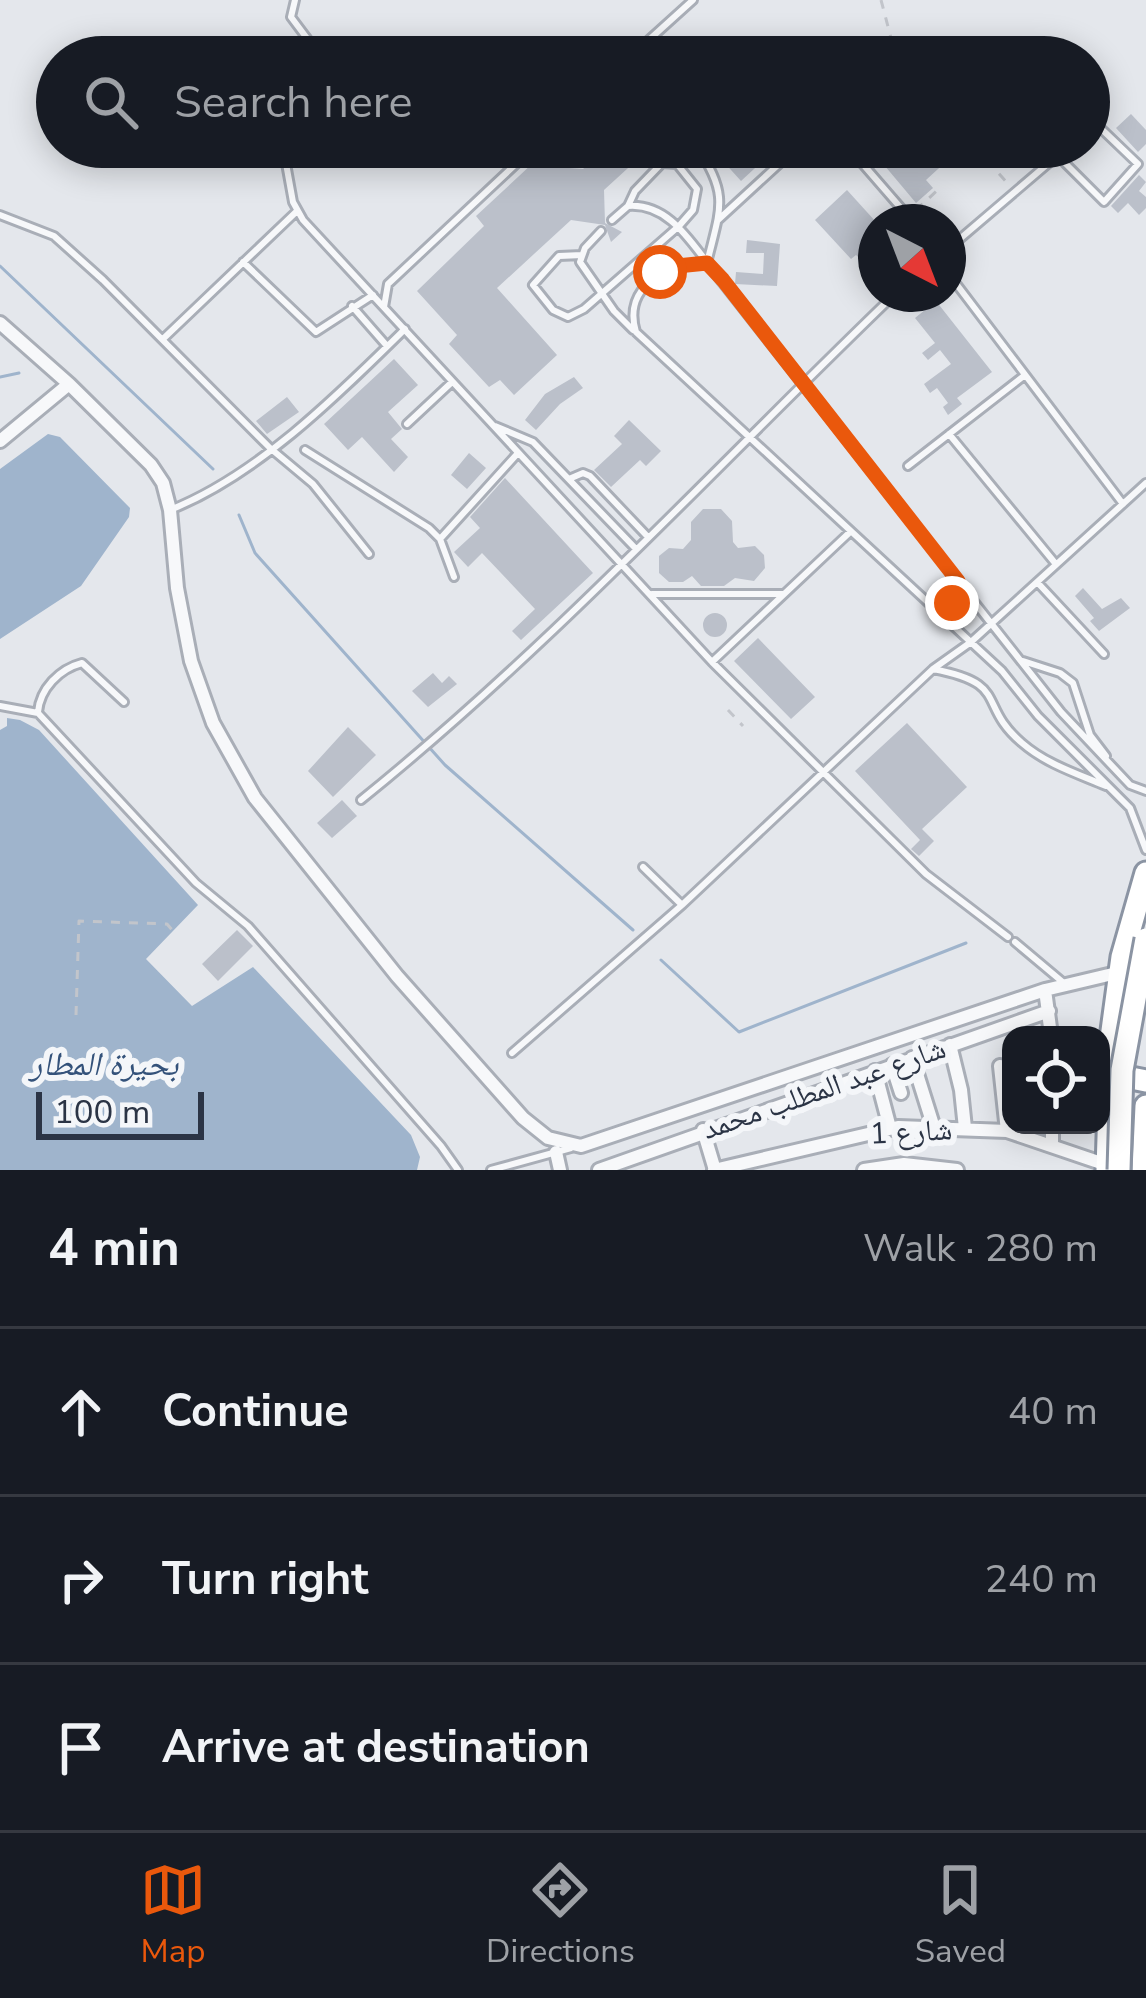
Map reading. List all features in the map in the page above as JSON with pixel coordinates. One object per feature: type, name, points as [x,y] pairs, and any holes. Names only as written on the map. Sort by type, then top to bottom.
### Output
[{"type":"highway","points":[[1109,1026],[1146,873]]},
{"type":"highway","points":[[1111,1168],[1122,1070],[1146,939]]},
{"type":"highway","points":[[1110,1057],[1111,1168]]},
{"type":"highway","points":[[1111,1062],[1126,1077],[1146,1081]]},
{"type":"highway","points":[[1143,1170],[1146,1106]]},
{"type":"street","points":[[0,323],[158,473],[170,509],[177,588],[191,661],[213,723],[248,787],[397,976],[523,1118],[548,1138],[581,1146],[1045,990],[1121,972]]},
{"type":"street","points":[[0,441],[69,384]]},
{"type":"street","points":[[1045,990],[1050,1026]]},
{"type":"street","name":"شارع عبد المطلب محمد","points":[[599,1170],[1049,1011]]},
{"type":"street","points":[[950,1045],[965,1128]]},
{"type":"street","points":[[912,1058],[934,1128]]},
{"type":"street","points":[[892,1065],[901,1093]]},
{"type":"street","points":[[1000,1066],[1002,1085]]},
{"type":"street","points":[[875,1071],[890,1128]]},
{"type":"street","name":"شارع 1","points":[[714,1170],[890,1128],[1002,1131]]},
{"type":"street","points":[[704,1130],[714,1170]]},
{"type":"street","name":"شارع 1","points":[[1016,1134],[1111,1168]]},
{"type":"street","points":[[1052,1134],[1052,1146]]},
{"type":"street","points":[[556,1152],[560,1170]]},
{"type":"street","points":[[864,1170],[904,1164],[958,1170]]},
{"type":"lane","points":[[295,0],[291,17],[305,36]]},
{"type":"lane","points":[[653,36],[693,0]]},
{"type":"lane","points":[[1068,168],[1102,203],[1137,167],[1137,161],[1110,136]]},
{"type":"lane","points":[[287,168],[296,212],[712,662],[926,874],[1065,984]]},
{"type":"lane","points":[[384,307],[388,284],[512,168]]},
{"type":"lane","points":[[612,220],[657,168]]},
{"type":"lane","points":[[582,255],[560,256],[535,279],[534,290],[553,310],[568,317],[602,295],[693,210],[697,189],[680,168]]},
{"type":"lane","points":[[707,263],[718,220],[719,182],[710,168]]},
{"type":"lane","points":[[718,220],[775,168]]},
{"type":"lane","points":[[866,168],[897,204]]},
{"type":"lane","points":[[966,232],[1043,168]]},
{"type":"lane","points":[[628,206],[648,208],[679,226],[1061,712],[1139,798],[1146,850]]},
{"type":"lane","points":[[163,339],[296,212]]},
{"type":"lane","points":[[0,215],[35,226],[64,244],[270,448],[313,484],[369,554]]},
{"type":"lane","points":[[601,231],[582,255],[583,269],[602,295],[748,439],[971,642],[1110,787]]},
{"type":"lane","points":[[243,262],[316,332],[373,295]]},
{"type":"lane","points":[[636,332],[638,299],[652,277],[677,266],[707,263]]},
{"type":"lane","points":[[364,285],[388,284]]},
{"type":"lane","points":[[966,296],[1123,504]]},
{"type":"lane","points":[[352,306],[387,346]]},
{"type":"lane","points":[[361,800],[437,740],[623,565],[877,312]]},
{"type":"lane","points":[[170,509],[211,493],[270,448],[405,329]]},
{"type":"lane","points":[[908,466],[1024,375]]},
{"type":"lane","points":[[406,424],[453,381]]},
{"type":"lane","points":[[491,425],[524,435],[636,549]]},
{"type":"lane","points":[[949,434],[1055,563]]},
{"type":"lane","points":[[304,450],[414,516],[440,539],[454,577]]},
{"type":"lane","points":[[440,539],[518,453]]},
{"type":"lane","points":[[569,479],[583,473],[590,476],[648,537]]},
{"type":"lane","points":[[512,1053],[826,774],[933,669],[993,623],[1146,483]]},
{"type":"lane","points":[[712,662],[849,533]]},
{"type":"lane","points":[[930,608],[952,603],[958,581]]},
{"type":"lane","points":[[1035,581],[1104,654]]},
{"type":"lane","points":[[649,593],[787,594]]},
{"type":"lane","points":[[1022,661],[1060,673],[1073,683],[1090,735],[1118,774]]},
{"type":"lane","points":[[38,713],[47,686],[75,664],[89,667],[124,702]]},
{"type":"lane","points":[[933,669],[978,682],[1006,727],[1027,748],[1139,798]]},
{"type":"lane","points":[[0,706],[38,713],[196,883],[248,926],[458,1170]]},
{"type":"lane","points":[[1047,725],[1061,712]]},
{"type":"lane","points":[[643,867],[682,905]]},
{"type":"lane","points":[[491,1170],[581,1146]]},
{"type":"path","points":[[881,0],[890,36]]},
{"type":"path","points":[[998,168],[1015,191]]},
{"type":"path","points":[[926,204],[941,187]]},
{"type":"path","points":[[728,710],[743,726]]},
{"type":"path","points":[[76,1015],[79,921],[166,924],[173,931]]},
{"type":"water","points":[[48,434],[60,437],[130,508],[129,517],[81,586],[0,639],[0,469]]},
{"type":"water","name":"بحيرة المطار","points":[[7,718],[39,730],[198,905],[146,959],[192,1006],[253,967],[411,1135],[420,1157],[417,1170],[0,1170],[0,730],[7,726]]},
{"type":"building","points":[[1131,114],[1146,130],[1146,144],[1138,152],[1116,128]]},
{"type":"building","points":[[528,168],[628,168],[604,190],[605,223],[622,232],[611,242],[605,225],[571,220],[497,288],[557,355],[514,395],[500,380],[489,387],[449,344],[457,335],[417,291],[484,226],[476,216]]},
{"type":"building","points":[[729,168],[755,168],[741,181]]},
{"type":"building","points":[[887,168],[939,168],[926,180],[933,188],[916,203]]},
{"type":"building","points":[[1139,175],[1146,182],[1139,191],[1146,197],[1146,208],[1139,215],[1128,203],[1118,213],[1111,206]]},
{"type":"building","points":[[847,190],[860,204],[858,257],[851,259],[815,220]]},
{"type":"building","points":[[747,240],[780,244],[777,286],[735,284],[736,272],[763,274],[764,253],[746,253]]},
{"type":"building","points":[[922,312],[945,312],[992,372],[957,398],[962,404],[948,415],[943,407],[948,403],[937,388],[930,393],[924,384],[951,364],[940,350],[928,360],[922,353],[935,343],[915,318]]},
{"type":"building","points":[[394,359],[418,385],[388,412],[402,429],[391,439],[408,457],[394,472],[362,437],[348,450],[324,424]]},
{"type":"building","points":[[574,377],[583,388],[536,430],[525,420],[545,394]]},
{"type":"building","points":[[287,397],[299,412],[267,434],[256,421]]},
{"type":"building","points":[[629,420],[661,451],[646,466],[640,460],[611,487],[594,470],[622,444],[614,436]]},
{"type":"building","points":[[469,453],[486,468],[467,489],[451,475]]},
{"type":"building","points":[[505,478],[593,573],[521,640],[512,631],[535,609],[482,553],[468,567],[454,552],[480,528],[470,517]]},
{"type":"building","points":[[703,509],[721,509],[732,521],[738,548],[755,546],[764,555],[765,568],[754,581],[735,578],[724,586],[701,586],[692,576],[669,582],[659,573],[659,556],[669,548],[683,549],[691,540],[691,522]]},
{"type":"building","points":[[1083,588],[1102,609],[1121,598],[1130,608],[1099,631],[1075,596]]},
{"type":"building","points":[[715,613],[724,616],[724,634],[715,637],[706,634],[703,625],[706,616]]},
{"type":"building","points":[[758,638],[815,697],[791,719],[734,661]]},
{"type":"building","points":[[433,673],[442,683],[449,676],[457,684],[428,707],[412,691]]},
{"type":"building","points":[[907,723],[967,787],[922,829],[934,841],[919,856],[911,849],[920,840],[855,771]]},
{"type":"building","points":[[348,727],[376,755],[333,797],[308,771]]},
{"type":"building","points":[[342,800],[357,816],[332,838],[317,823]]},
{"type":"building","points":[[237,930],[253,946],[218,981],[202,964]]},
{"type":"waterway","points":[[0,266],[213,469]]},
{"type":"waterway","points":[[0,377],[19,373]]},
{"type":"waterway","points":[[239,515],[255,553],[445,765],[633,930]]},
{"type":"waterway","points":[[661,960],[739,1032],[966,943]]},
{"type":"route","points":[[660,272],[707,263],[723,280],[958,581],[952,603]]}]
